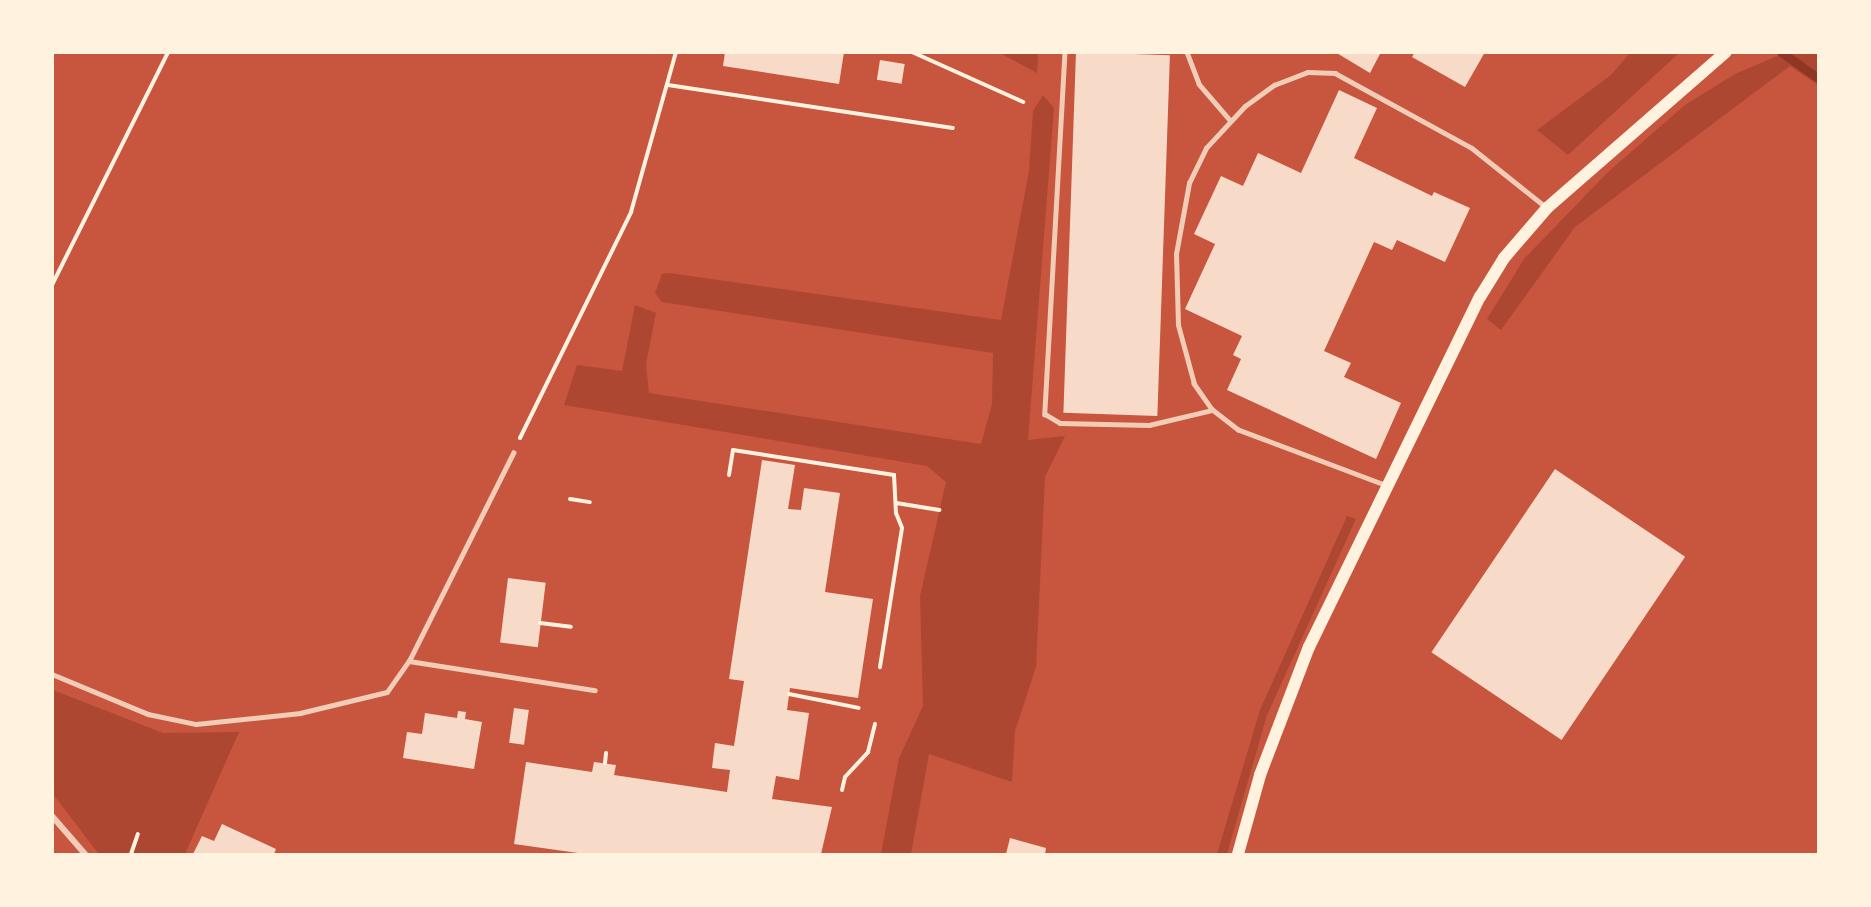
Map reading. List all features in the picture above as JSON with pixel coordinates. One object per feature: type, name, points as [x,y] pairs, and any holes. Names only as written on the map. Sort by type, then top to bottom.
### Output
[{"type":"main road","points":[[1238,855],[1280,716],[1387,486],[1480,297],[1504,258],[1547,208],[1726,52]]},
{"type":"street","points":[[52,816],[85,855]]},
{"type":"lane","points":[[1065,52],[1045,414],[1060,423],[1149,425],[1212,410]]},
{"type":"lane","points":[[1187,52],[1199,84],[1230,120]]},
{"type":"lane","points":[[1387,486],[1256,438],[1212,410],[1194,384],[1181,349],[1176,254],[1189,183],[1206,148],[1230,120],[1261,93],[1295,76],[1323,71],[1346,76],[1472,148],[1547,208]]},
{"type":"lane","points":[[52,675],[164,719],[225,723],[370,700],[387,692],[409,661],[513,453]]},
{"type":"lane","points":[[409,661],[595,690]]},
{"type":"path","points":[[52,285],[168,52]]},
{"type":"path","points":[[513,453],[632,212],[676,52]]},
{"type":"path","points":[[912,52],[1023,102]]},
{"type":"path","points":[[668,85],[953,128]]},
{"type":"path","points":[[729,475],[733,450],[894,475],[896,503],[902,528],[880,667]]},
{"type":"path","points":[[570,499],[590,502]]},
{"type":"path","points":[[896,503],[939,510]]},
{"type":"path","points":[[540,623],[571,627]]},
{"type":"path","points":[[789,694],[859,708]]},
{"type":"path","points":[[842,790],[846,777],[868,752],[875,724]]},
{"type":"path","points":[[605,763],[606,753]]},
{"type":"path","points":[[130,855],[138,834]]},
{"type":"shaded area","points":[[1631,52],[1679,53],[1568,155],[1537,130],[1611,75]]},
{"type":"shaded area","points":[[1000,53],[1038,53],[1037,73]]},
{"type":"shaded area","points":[[1784,53],[1818,53],[1818,85],[1790,66],[1575,227],[1501,330],[1487,319],[1524,259],[1608,172],[1685,105],[1735,74]]},
{"type":"shaded area","points":[[1043,95],[1054,108],[1028,440],[1065,436],[1045,477],[1036,667],[1015,731],[1012,782],[929,754],[911,854],[881,854],[899,758],[923,706],[920,596],[946,482],[927,466],[564,405],[577,365],[622,371],[635,305],[656,313],[646,364],[649,393],[981,444],[992,404],[993,353],[662,302],[655,293],[662,274],[669,273],[1001,320],[1029,171],[1033,111]]},
{"type":"shaded area","points":[[1347,516],[1356,519],[1267,715],[1227,854],[1217,854],[1260,710]]},
{"type":"shaded area","points":[[53,690],[163,733],[239,732],[185,854],[99,854],[53,794]]},
{"type":"building","points":[[725,52],[844,52],[839,84],[723,66]]},
{"type":"building","points":[[1076,52],[1170,55],[1157,416],[1063,413]]},
{"type":"building","points":[[1335,52],[1381,52],[1370,73]]},
{"type":"building","points":[[1415,52],[1485,52],[1465,87],[1412,57]]},
{"type":"building","points":[[880,60],[905,64],[902,84],[877,80]]},
{"type":"building","points":[[1339,90],[1377,108],[1354,158],[1432,196],[1434,192],[1470,208],[1445,262],[1397,240],[1392,250],[1374,242],[1324,351],[1351,363],[1344,377],[1401,403],[1376,459],[1227,390],[1241,359],[1233,355],[1242,336],[1185,309],[1215,244],[1194,234],[1221,176],[1243,186],[1258,153],[1301,173]]},
{"type":"building","points":[[762,460],[795,465],[788,509],[801,510],[804,488],[840,493],[825,592],[873,599],[858,698],[790,688],[787,710],[809,713],[799,780],[776,776],[772,799],[832,807],[821,854],[585,854],[514,844],[526,762],[592,772],[594,762],[616,765],[614,775],[727,792],[730,770],[712,768],[715,743],[734,746],[744,681],[729,679]]},
{"type":"building","points":[[1555,469],[1685,557],[1562,740],[1431,652]]},
{"type":"building","points":[[508,578],[546,583],[538,647],[500,643]]},
{"type":"building","points":[[514,708],[529,710],[524,745],[509,743]]},
{"type":"building","points":[[458,711],[466,712],[465,719],[482,722],[474,769],[403,758],[407,732],[422,734],[425,713],[457,718]]},
{"type":"building","points":[[222,824],[276,849],[274,854],[193,854],[202,836],[214,841]]},
{"type":"building","points":[[1010,838],[1046,848],[1045,854],[1006,854]]},
{"type":"waterway","points":[[1781,52],[1818,78]]}]
